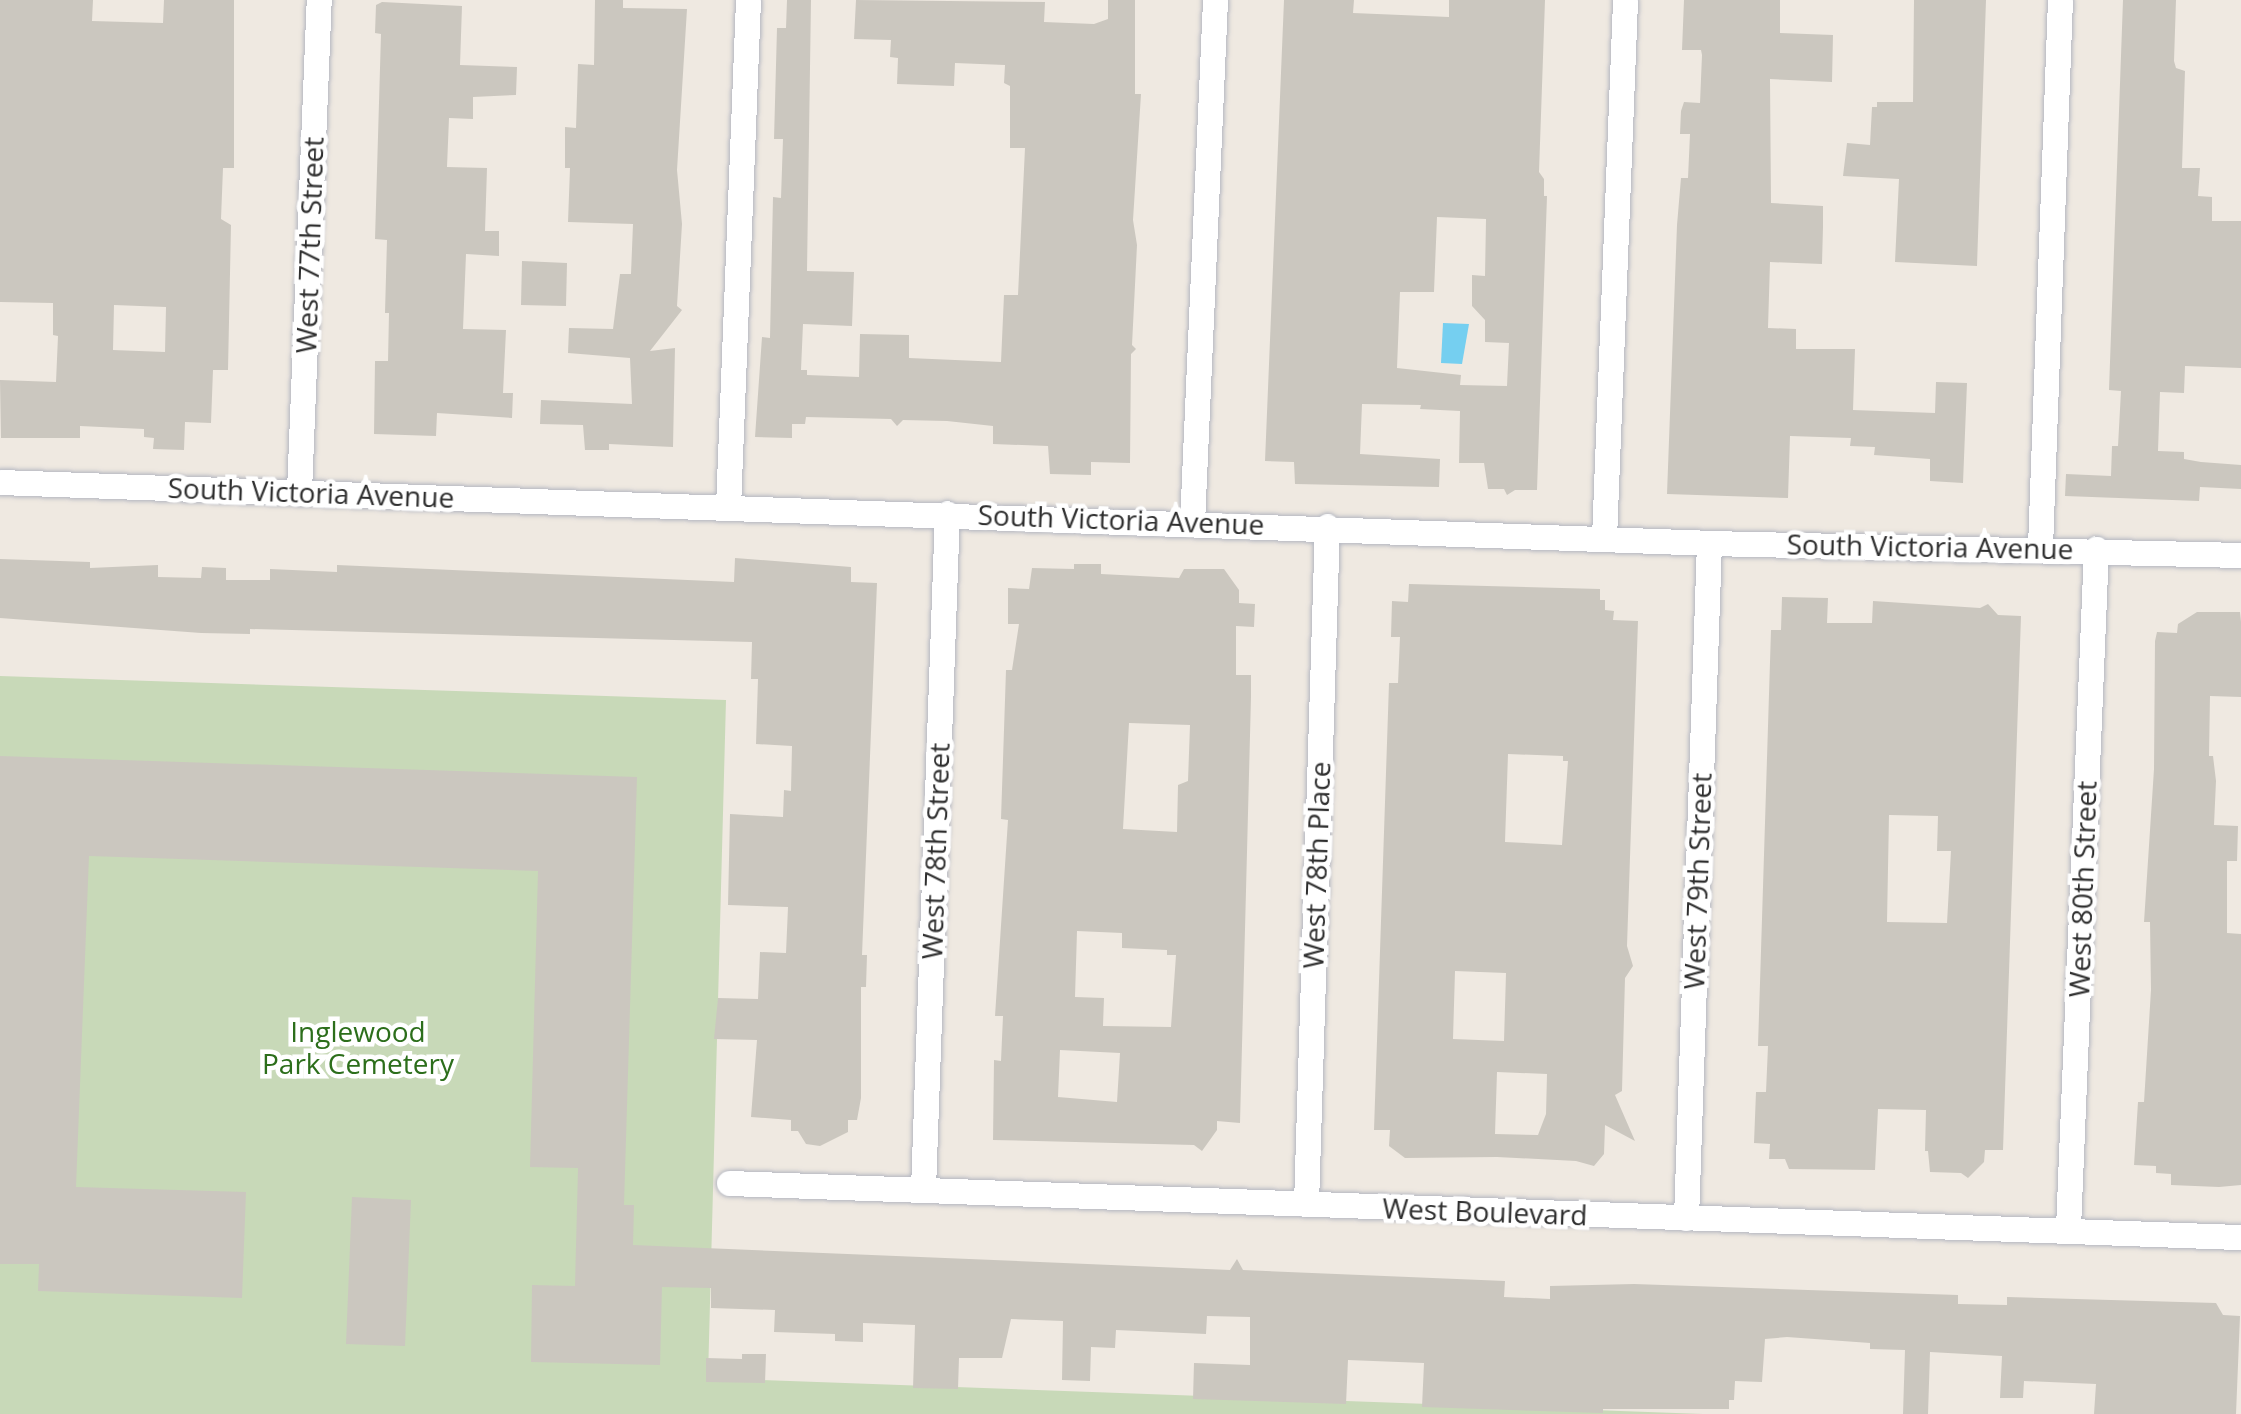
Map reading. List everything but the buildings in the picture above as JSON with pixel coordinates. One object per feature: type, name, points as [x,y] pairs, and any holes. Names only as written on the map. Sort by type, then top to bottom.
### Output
[{"type":"street","name":"West 77th Street","points":[[299,491],[319,0]]},
{"type":"street","points":[[728,508],[748,0]]},
{"type":"street","points":[[1192,523],[1215,0]]},
{"type":"street","points":[[1604,538],[1625,0]]},
{"type":"street","points":[[2040,547],[2060,0]]},
{"type":"street","name":"South Victoria Avenue","points":[[0,482],[1326,526],[1709,543],[2040,547],[2241,555]]},
{"type":"street","name":"West 78th Street","points":[[923,1189],[947,513]]},
{"type":"street","name":"West 78th Place","points":[[1306,1204],[1326,526]]},
{"type":"street","name":"West 79th Street","points":[[1686,1218],[1709,543]]},
{"type":"street","name":"West 80th Street","points":[[2068,1228],[2096,549]]},
{"type":"street","name":"West Boulevard","points":[[729,1183],[2241,1237]]},
{"type":"green space","name":"Inglewood Park Cemetery","points":[[0,676],[726,700],[708,1378],[1703,1414],[0,1414]]},
{"type":"water","points":[[1443,323],[1469,324],[1462,364],[1441,363]]}]
